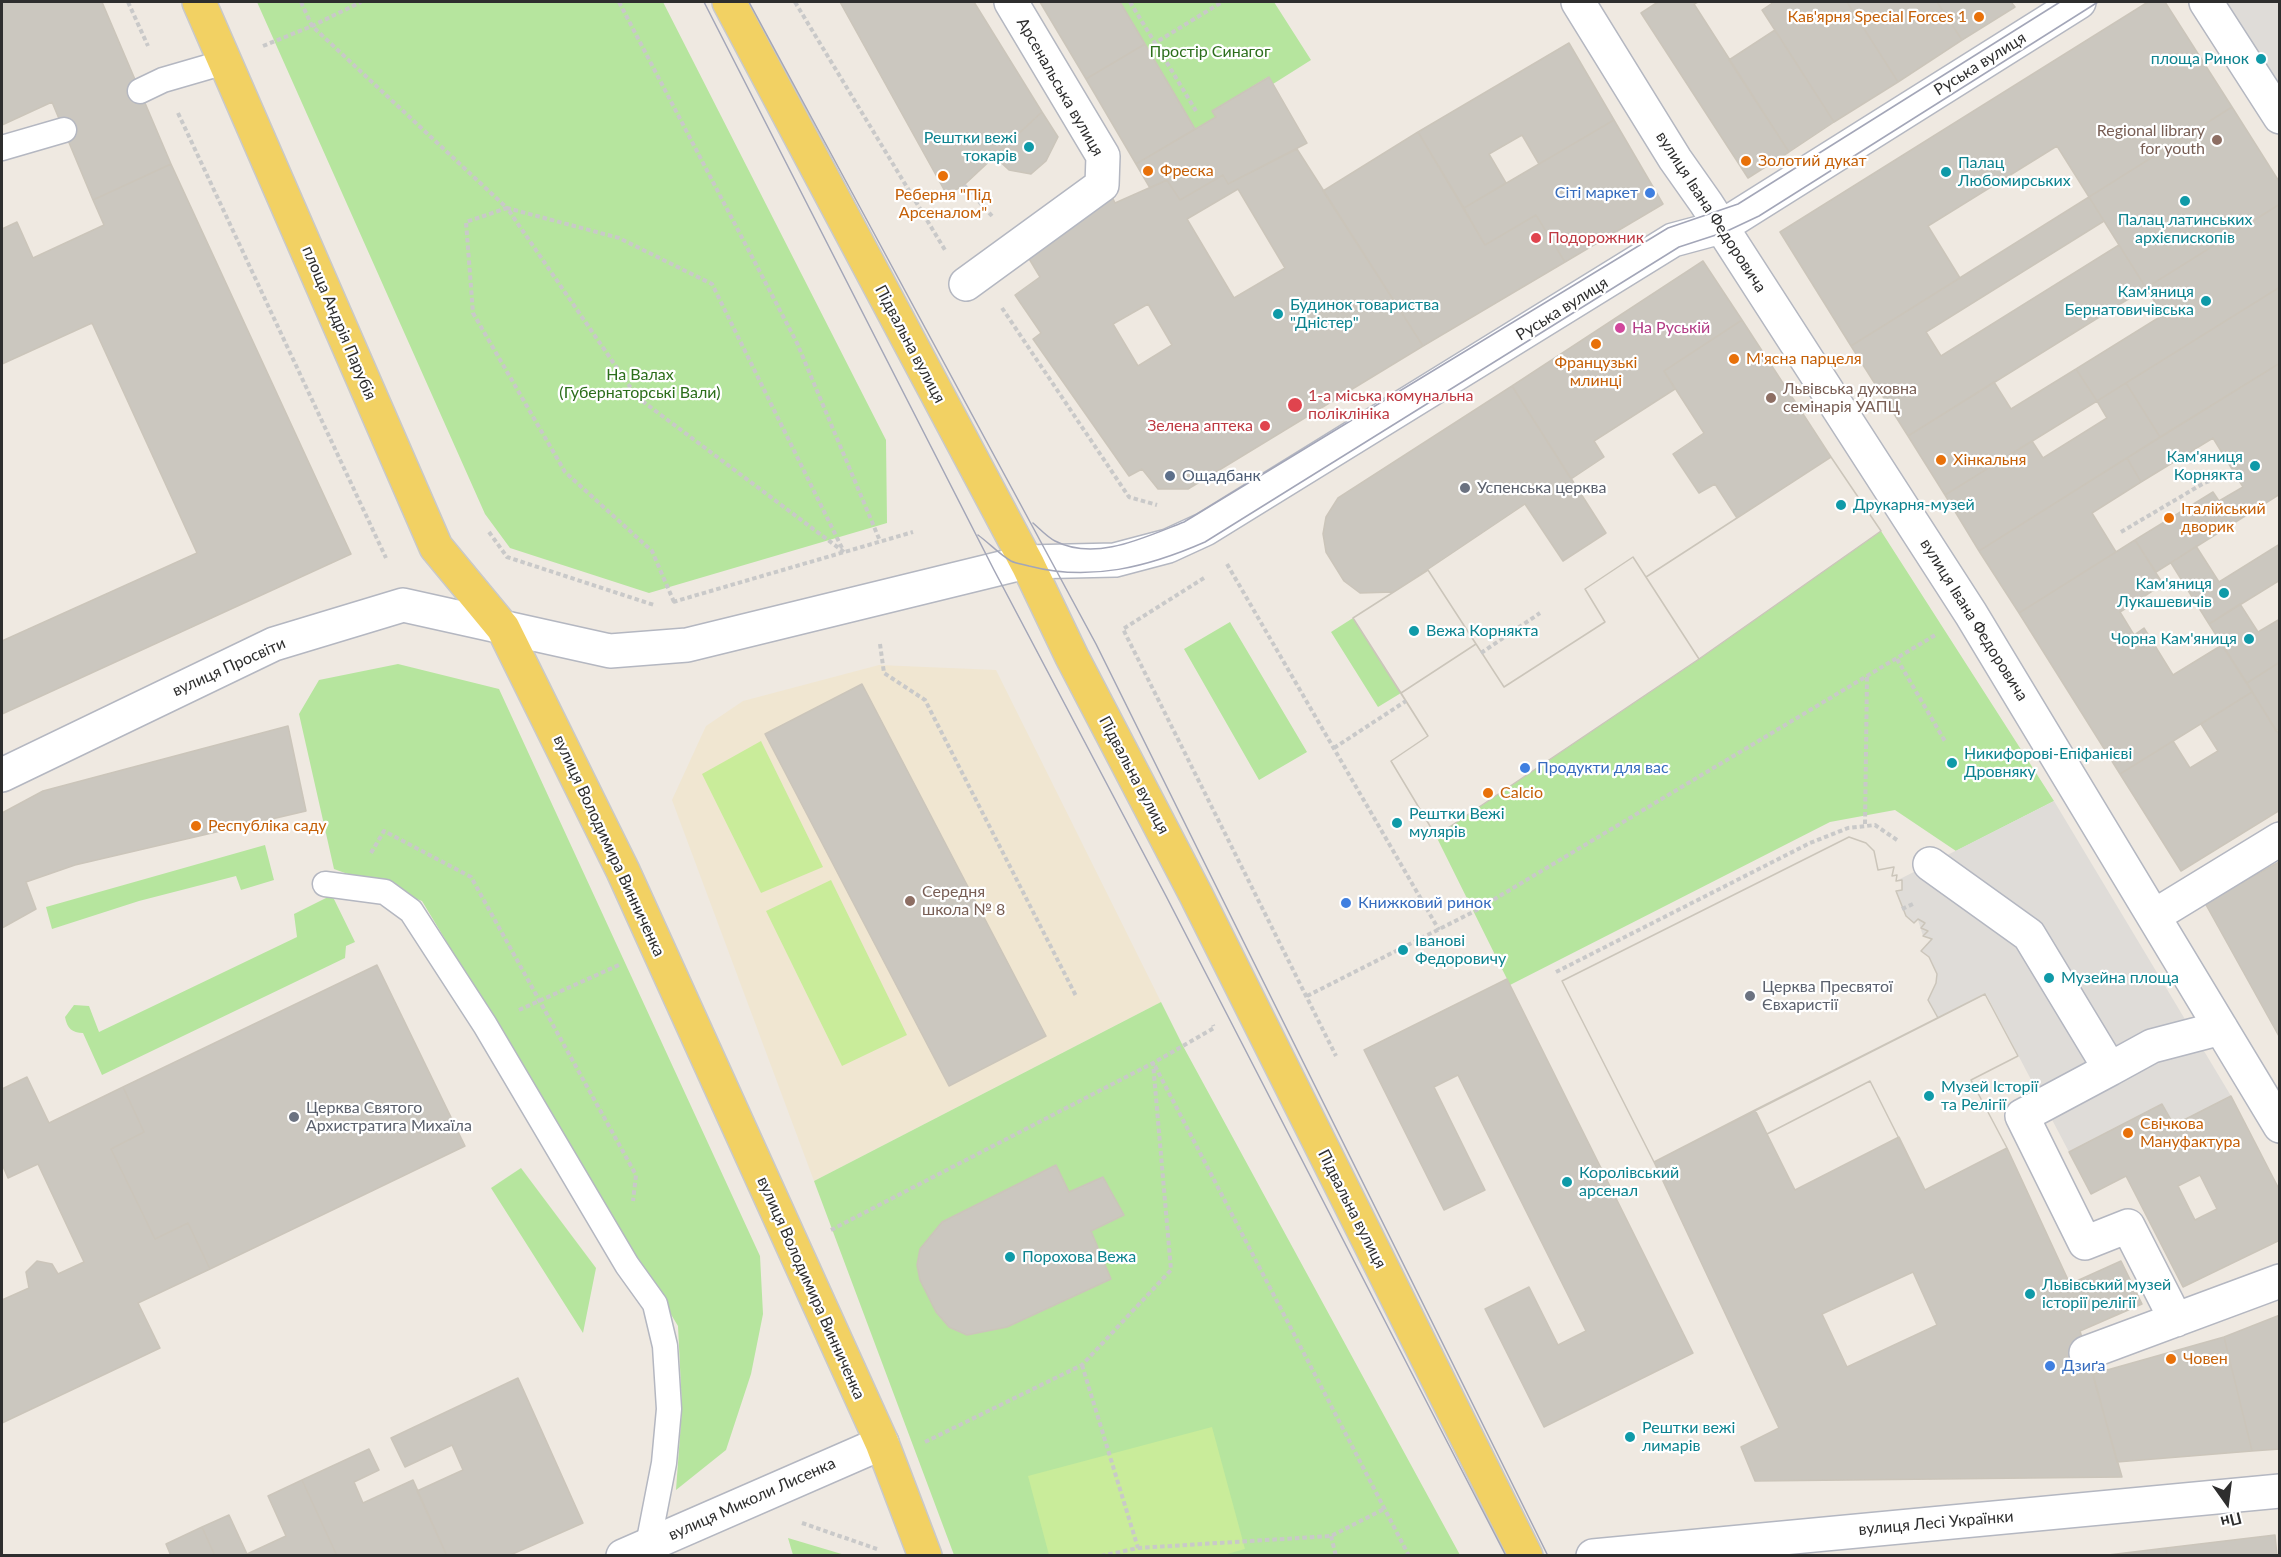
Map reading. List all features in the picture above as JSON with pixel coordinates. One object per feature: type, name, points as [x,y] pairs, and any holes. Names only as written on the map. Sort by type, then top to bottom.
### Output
[{"type":"main road","name":"площа Андрія Парубія","points":[[199,2],[436,547],[503,628]]},
{"type":"main road","name":"Підвальна вулиця","points":[[729,2],[1026,562],[1072,657],[1196,895],[1526,1556]]},
{"type":"main road","name":"вулиця Володимира Винниченка","points":[[503,628],[623,872],[882,1443],[925,1556]]},
{"type":"street","name":"Арсенальська вулиця","points":[[966,284],[1102,185],[1103,156],[1011,2]]},
{"type":"street","name":"вулиця Івана Федоровича","points":[[1578,2],[1675,159],[1971,614],[2280,1126]]},
{"type":"street","name":"Руська вулиця","points":[[1026,562],[1115,560],[1168,546],[1205,529],[1673,240],[1721,227],[2079,2]]},
{"type":"street","points":[[2206,2],[2280,117]]},
{"type":"street","points":[[503,628],[610,651],[687,645],[1026,562]]},
{"type":"street","name":"вулиця Просвіти","points":[[2,775],[274,644],[403,605],[503,628]]},
{"type":"street","points":[[2154,916],[2280,839]]},
{"type":"street","points":[[1930,864],[2029,935],[2110,1069]]},
{"type":"street","points":[[2176,1320],[2128,1226],[2085,1243],[2022,1116],[2152,1046],[2221,1028]]},
{"type":"street","points":[[2086,1353],[2280,1281]]},
{"type":"street","name":"вулиця Миколи Лисенка","points":[[635,1550],[882,1443]]},
{"type":"street","name":"вулиця Лесі Українки","points":[[1593,1556],[2280,1491]]},
{"type":"lane","points":[[140,91],[163,80],[225,62]]},
{"type":"lane","points":[[2,148],[64,130]]},
{"type":"lane","points":[[325,884],[385,892],[411,911],[485,1025],[627,1265],[655,1304],[665,1346],[669,1409],[664,1463],[635,1550]]},
{"type":"path","points":[[302,2],[312,26],[507,208],[637,397],[844,552]]},
{"type":"path","points":[[225,62],[312,26],[361,2]]},
{"type":"path","points":[[619,2],[797,343],[880,541]]},
{"type":"path","points":[[1130,2],[1196,111]]},
{"type":"path","points":[[1155,43],[1222,2]]},
{"type":"path","points":[[174,104],[386,558]]},
{"type":"path","points":[[964,185],[998,224]]},
{"type":"path","points":[[674,602],[652,551],[565,472],[473,313],[466,222],[507,208],[619,238],[712,284],[844,552]]},
{"type":"path","points":[[2121,532],[2204,483],[2234,473]]},
{"type":"path","points":[[489,532],[507,557],[658,606]]},
{"type":"path","points":[[666,604],[913,532]]},
{"type":"path","points":[[1227,563],[1439,930]]},
{"type":"path","points":[[1481,653],[1540,613]]},
{"type":"path","points":[[1306,996],[1473,912],[1971,614]]},
{"type":"path","points":[[1123,629],[1336,1056]]},
{"type":"path","points":[[880,644],[884,673],[925,700],[1076,996]]},
{"type":"path","points":[[1897,659],[1946,743]]},
{"type":"path","points":[[1865,824],[1867,677]]},
{"type":"path","points":[[1334,748],[1406,701]]},
{"type":"path","points":[[1556,972],[1810,843],[1848,828],[1865,824],[1875,825],[1930,864]]},
{"type":"path","points":[[352,887],[384,831],[471,878],[636,1175],[627,1265]]},
{"type":"path","points":[[485,1025],[632,959]]},
{"type":"path","points":[[827,1232],[1153,1063],[1214,1028]]},
{"type":"path","points":[[915,1447],[1082,1365],[1171,1270],[1153,1063]]},
{"type":"path","points":[[1153,1063],[1409,1556]]},
{"type":"path","points":[[1082,1365],[1138,1548]]},
{"type":"path","points":[[1101,1556],[1138,1548],[1331,1536],[1386,1508]]},
{"type":"path","points":[[796,1521],[879,1550]]},
{"type":"path","points":[[1331,1536],[1336,1556]]},
{"type":"shaded area","name":"площа Ринок","points":[[2206,2],[2279,2],[2279,117]]},
{"type":"shaded area","name":"Середня школа № 8","points":[[879,665],[996,670],[1161,1002],[814,1181],[672,800],[706,726],[743,701]]},
{"type":"shaded area","name":"Музейна площа","points":[[2054,801],[2231,1096],[2174,1125],[2162,1104],[2069,1152],[1986,994],[1938,1018],[1928,1000],[1936,983],[1937,974],[1929,957],[1921,951],[1931,939],[1923,936],[1918,920],[1914,923],[1906,916],[1896,891],[1902,890],[1902,881],[1896,881]]},
{"type":"green space","name":"На Валах (Губернаторські Вали)","points":[[257,2],[663,2],[886,440],[887,523],[649,593],[510,548],[485,514]]},
{"type":"green space","name":"Простір Синагог","points":[[1120,2],[1274,2],[1311,60],[1273,84],[1268,77],[1213,111],[1216,117],[1195,129]]},
{"type":"green space","points":[[1881,531],[2054,801],[1956,851],[1895,810],[1830,822],[1510,985],[1436,836],[1699,659]]},
{"type":"green space","points":[[1353,618],[1401,693],[1378,707],[1331,632]]},
{"type":"green space","points":[[1230,622],[1307,752],[1259,780],[1184,649]]},
{"type":"green space","points":[[398,664],[499,689],[760,1256],[763,1314],[751,1374],[726,1450],[676,1490],[682,1408],[678,1326],[422,901],[334,869],[299,714],[319,680]]},
{"type":"green space","points":[[761,741],[823,867],[761,893],[702,774]]},
{"type":"green space","points":[[265,845],[274,880],[241,890],[236,876],[139,901],[52,929],[46,907]]},
{"type":"green space","points":[[831,880],[907,1035],[842,1066],[766,911]]},
{"type":"green space","points":[[332,895],[355,942],[346,946],[345,958],[102,1075],[83,1033],[73,1031],[67,1024],[65,1017],[74,1005],[89,1006],[99,1032],[297,937],[294,914]]},
{"type":"green space","points":[[1161,1002],[1460,1555],[954,1555],[814,1181]]},
{"type":"green space","points":[[521,1168],[596,1268],[583,1333],[491,1188]]},
{"type":"green space","points":[[1212,1427],[1245,1549],[1220,1556],[1049,1555],[1028,1476]]},
{"type":"green space","points":[[788,1538],[845,1555],[793,1555]]},
{"type":"building","points":[[2,2],[102,2],[171,164],[93,200],[52,102],[2,125]]},
{"type":"building","points":[[840,2],[974,2],[1042,112],[964,185],[947,195]]},
{"type":"building","points":[[1040,2],[1120,2],[1145,44],[1086,79]]},
{"type":"building","points":[[1658,2],[1698,2],[1694,4],[1789,152],[1748,178],[1641,13]]},
{"type":"building","points":[[1774,2],[1847,2],[1898,82],[1834,122],[1762,10]]},
{"type":"building","points":[[1847,2],[1937,2],[1962,40],[1898,82]]},
{"type":"building","points":[[1937,2],[2011,2],[2015,7],[1962,40]]},
{"type":"building","name":"Палац Любомирських","points":[[2148,2],[2165,2],[2232,107],[2089,197],[2057,146],[1928,226],[1960,278],[1851,346],[1780,232]]},
{"type":"building","points":[[1775,30],[1834,122],[1789,152],[1729,60]]},
{"type":"building","points":[[1569,43],[1614,120],[1539,164],[1522,135],[1489,154],[1506,183],[1464,208],[1418,132]]},
{"type":"building","points":[[1145,44],[1195,129],[1136,164],[1086,79]]},
{"type":"building","points":[[1269,77],[1307,143],[1228,184],[1223,175],[1180,200],[1167,180],[1150,188],[1136,164],[1216,117],[1212,111]]},
{"type":"building","name":"Палац латинських архієпископів","points":[[2232,107],[2280,183],[2280,204],[2146,288],[2089,197]]},
{"type":"building","name":"Рештки вежі токарів","points":[[1042,112],[1058,137],[1046,161],[1031,174],[1009,170],[994,156]]},
{"type":"building","points":[[1614,120],[1663,204],[1565,262],[1536,215],[1485,245],[1464,208]]},
{"type":"building","points":[[1418,132],[1485,245],[1536,215],[1565,262],[1423,346],[1323,191]]},
{"type":"building","name":"Будинок товариства \"Дністер\"","points":[[1297,149],[1423,346],[1188,489],[1158,489],[1142,469],[1129,476],[1033,339],[1041,333],[1015,295],[1040,277],[1028,257],[1110,192],[1115,203],[1167,180],[1180,200],[1223,175],[1228,184]],"holes":[[[1238,189],[1285,268],[1234,298],[1187,219]],[[1148,304],[1172,345],[1138,366],[1113,324]]]},
{"type":"building","points":[[171,164],[351,554],[2,714],[2,641],[197,553],[92,323],[2,364],[2,229],[17,222],[33,258],[104,225],[93,200]]},
{"type":"building","points":[[2089,197],[2104,221],[1926,332],[1941,356],[2119,245],[2146,288],[1908,436],[1851,346]]},
{"type":"building","name":"Кам'яниця Бернатовичівська","points":[[2280,204],[2280,287],[2097,401],[2076,369],[2163,315],[2146,288]]},
{"type":"building","points":[[1703,261],[1742,320],[1664,371],[1675,389],[1594,441],[1604,457],[1571,479],[1512,386]]},
{"type":"building","points":[[2280,287],[2280,363],[2160,437],[2126,383]]},
{"type":"building","points":[[1742,320],[1831,457],[1737,518],[1715,484],[1699,493],[1673,454],[1704,433],[1664,371]]},
{"type":"building","name":"Кам'яниця Корнякта","points":[[2280,363],[2280,494],[2156,572],[2135,540],[2213,492],[2219,501],[2243,487],[2213,438],[2141,482],[2127,458]]},
{"type":"building","points":[[2076,369],[2097,401],[1945,495],[1908,436],[1994,382],[2011,409]]},
{"type":"building","points":[[2126,383],[2160,437],[1979,551],[1945,495],[2032,441],[2043,458],[2107,418],[2097,401]]},
{"type":"building","name":"Успенська церква","points":[[1512,386],[1606,533],[1563,561],[1525,504],[1394,592],[1360,593],[1344,581],[1326,552],[1323,534],[1326,517],[1338,498]]},
{"type":"building","points":[[1831,457],[1881,531],[1699,659],[1436,836],[1391,761],[1428,736],[1353,618],[1428,570],[1504,687],[1605,622],[1585,589],[1633,557],[1646,577]]},
{"type":"building","points":[[1831,457],[1881,531],[1699,659],[1646,577]]},
{"type":"building","points":[[2127,458],[2141,482],[2092,513],[2116,552],[2019,613],[1979,551]]},
{"type":"building","points":[[2135,540],[2163,584],[2120,612],[2134,635],[2144,628],[2173,675],[2222,645],[2252,692],[2120,774],[2019,613]]},
{"type":"building","name":"Кам'яниця Лукашевичів","points":[[2280,544],[2280,580],[2209,624],[2171,563],[2196,546],[2219,582]]},
{"type":"building","points":[[1633,557],[1699,659],[1436,836],[1391,761],[1428,736],[1401,693],[1476,644],[1504,687],[1605,622],[1585,589]]},
{"type":"building","name":"Вежа Корнякта","points":[[1428,570],[1476,644],[1401,693],[1353,618]]},
{"type":"building","name":"Чорна Кам'яниця","points":[[2240,604],[2258,632],[2280,619],[2280,662],[2247,683],[2209,624]]},
{"type":"building","points":[[2280,662],[2280,728],[2276,731],[2247,683]]},
{"type":"building","points":[[862,684],[1046,1036],[949,1086],[765,734]]},
{"type":"building","points":[[2252,692],[2280,736],[2280,810],[2181,871],[2120,774],[2173,741],[2190,768],[2218,751],[2201,724]]},
{"type":"building","points":[[288,726],[306,811],[75,865],[26,882],[36,909],[2,928],[2,813],[43,791]]},
{"type":"building","name":"Церква Пресвятої Євхаристії","points":[[1849,837],[1866,843],[1874,851],[1878,870],[1894,867],[1892,876],[1897,875],[1896,881],[1902,880],[1902,890],[1896,891],[1906,916],[1914,923],[1918,919],[1925,923],[1921,928],[1928,931],[1923,936],[1932,939],[1921,951],[1929,957],[1937,974],[1936,983],[1928,1000],[1938,1018],[1985,994],[2018,1056],[1971,1080],[2007,1148],[1925,1190],[1870,1081],[1767,1134],[1755,1110],[1654,1162],[1562,981]]},
{"type":"building","name":"Церква Пресвятої Євхаристії","points":[[1849,837],[1866,843],[1874,851],[1878,870],[1894,867],[1892,876],[1897,875],[1896,881],[1902,880],[1902,890],[1896,891],[1906,916],[1914,923],[1918,919],[1925,923],[1921,928],[1928,931],[1923,936],[1932,939],[1921,951],[1929,957],[1937,974],[1936,983],[1928,1000],[1938,1018],[1654,1162],[1562,981]]},
{"type":"building","points":[[2280,863],[2280,1038],[2205,903]]},
{"type":"building","name":"Церква Святого Архистратига Михаїла","points":[[377,965],[465,1146],[210,1269],[188,1223],[155,1239],[111,1149],[144,1132],[123,1087]]},
{"type":"building","points":[[1507,979],[1693,1353],[1544,1427],[1485,1309],[1529,1287],[1558,1345],[1586,1331],[1458,1075],[1434,1087],[1485,1190],[1444,1210],[1364,1050]]},
{"type":"building","name":"Музей Історії та Релігії","points":[[1985,994],[2018,1056],[1971,1080],[2007,1148],[1925,1190],[1870,1081],[1767,1134],[1755,1110]]},
{"type":"building","points":[[27,1077],[49,1123],[123,1087],[144,1132],[111,1149],[155,1239],[188,1223],[210,1269],[138,1303],[160,1348],[2,1423],[2,1300],[29,1288],[26,1272],[37,1261],[52,1264],[58,1274],[84,1262],[38,1164],[8,1178],[2,1164],[2,1089]]},
{"type":"building","points":[[2231,1096],[2280,1191],[2280,1240],[2183,1287],[2126,1176],[2091,1194],[2069,1152],[2162,1104],[2174,1125]],"holes":[[[2200,1175],[2217,1209],[2195,1220],[2178,1186]]]},
{"type":"building","name":"Львівський музей історії релігії","points":[[1755,1110],[1795,1190],[1899,1137],[1925,1190],[2007,1148],[2070,1284],[2121,1261],[2142,1304],[2080,1331],[2122,1477],[1755,1481],[1741,1447],[1779,1428],[1654,1162]],"holes":[[[1913,1272],[1937,1325],[1847,1367],[1822,1314]]]},
{"type":"building","name":"Порохова Вежа","points":[[1056,1165],[1069,1192],[1103,1177],[1124,1215],[1091,1231],[1111,1279],[1007,1327],[967,1335],[949,1327],[936,1312],[920,1280],[917,1265],[920,1249],[942,1222]]},
{"type":"building","points":[[2280,1315],[2280,1449],[2252,1451],[2224,1337]]},
{"type":"building","points":[[2224,1337],[2252,1451],[2117,1462],[2093,1374]]},
{"type":"building","points":[[518,1378],[583,1523],[508,1556],[447,1556],[417,1491],[463,1470],[452,1445],[405,1467],[391,1438]]},
{"type":"building","points":[[369,1449],[379,1470],[354,1482],[363,1503],[413,1480],[447,1556],[337,1556],[302,1480]]},
{"type":"building","points":[[302,1480],[337,1556],[215,1556],[202,1527],[229,1515],[247,1554],[286,1536],[268,1496]]},
{"type":"building","points":[[202,1527],[215,1556],[171,1556],[166,1544]]},
{"type":"building","points":[[2275,1535],[2277,1556],[2167,1556],[2166,1548]]},
{"type":"building","points":[[2166,1548],[2167,1556],[2100,1556]]},
{"type":"tram line","points":[[704,2],[994,570],[1166,896],[1506,1556]]},
{"type":"tram line","points":[[749,2],[1096,644],[1548,1556]]},
{"type":"tram line","points":[[1033,523],[1055,541],[1071,547],[1087,549],[1120,545],[1184,522],[1668,228],[1738,204],[2060,2]]},
{"type":"tram line","points":[[978,535],[1013,562],[1052,571],[1074,573],[1140,565],[1205,542],[1679,247],[1725,232],[1759,216],[2098,2]]},
{"type":"place","name":"Кав'ярня Special Forces 1","points":[[1979,17]]},
{"type":"place","name":"площа Ринок","points":[[2261,59]]},
{"type":"place","name":"Regional library for youth","points":[[2217,140]]},
{"type":"place","name":"Рештки вежі токарів","points":[[1029,147]]},
{"type":"place","name":"Золотий дукат","points":[[1746,161]]},
{"type":"place","name":"Фреска","points":[[1148,171]]},
{"type":"place","name":"Палац Любомирських","points":[[1946,172]]},
{"type":"place","name":"Реберня \"Під Арсеналом\"","points":[[943,176]]},
{"type":"place","name":"Сіті маркет","points":[[1650,193]]},
{"type":"place","name":"Палац латинських архієпископів","points":[[2185,201]]},
{"type":"place","name":"Подорожник","points":[[1536,238]]},
{"type":"place","name":"Кам'яниця Бернатовичівська","points":[[2206,301]]},
{"type":"place","name":"Будинок товариства \"Дністер\"","points":[[1278,314]]},
{"type":"place","name":"На Руській","points":[[1620,328]]},
{"type":"place","name":"Французькі млинці","points":[[1596,344]]},
{"type":"place","name":"М'ясна парцеля","points":[[1734,359]]},
{"type":"place","name":"Львівська духовна семінарія УАПЦ","points":[[1771,398]]},
{"type":"place","name":"1-а міська комунальна поліклініка","points":[[1295,405]]},
{"type":"place","name":"Зелена аптека","points":[[1265,426]]},
{"type":"place","name":"Хінкальня","points":[[1941,460]]},
{"type":"place","name":"Кам'яниця Корнякта","points":[[2255,466]]},
{"type":"place","name":"Ощадбанк","points":[[1170,476]]},
{"type":"place","name":"Успенська церква","points":[[1465,488]]},
{"type":"place","name":"Друкарня-музей","points":[[1841,505]]},
{"type":"place","name":"Італійський дворик","points":[[2169,518]]},
{"type":"place","name":"Кам'яниця Лукашевичів","points":[[2224,593]]},
{"type":"place","name":"Вежа Корнякта","points":[[1414,631]]},
{"type":"place","name":"Чорна Кам'яниця","points":[[2249,639]]},
{"type":"place","name":"Никифорові-Епіфанієві Дровняку","points":[[1952,763]]},
{"type":"place","name":"Продукти для вас","points":[[1525,768]]},
{"type":"place","name":"Calcio","points":[[1488,793]]},
{"type":"place","name":"Рештки Вежі мулярів","points":[[1397,823]]},
{"type":"place","name":"Республіка саду","points":[[196,826]]},
{"type":"place","name":"Середня школа № 8","points":[[910,901]]},
{"type":"place","name":"Книжковий ринок","points":[[1346,903]]},
{"type":"place","name":"Іванові Федоровичу","points":[[1403,950]]},
{"type":"place","name":"Музейна площа","points":[[2049,978]]},
{"type":"place","name":"Церква Пресвятої Євхаристії","points":[[1750,996]]},
{"type":"place","name":"Музей Історії та Релігії","points":[[1929,1096]]},
{"type":"place","name":"Церква Святого Архистратига Михаїла","points":[[294,1117]]},
{"type":"place","name":"Свічкова Мануфактура","points":[[2128,1133]]},
{"type":"place","name":"Королівський арсенал","points":[[1567,1182]]},
{"type":"place","name":"Порохова Вежа","points":[[1010,1257]]},
{"type":"place","name":"Львівський музей історії релігії","points":[[2030,1294]]},
{"type":"place","name":"Човен","points":[[2171,1359]]},
{"type":"place","name":"Дзиґа","points":[[2050,1366]]},
{"type":"place","name":"Рештки вежі лимарів","points":[[1630,1437]]}]
